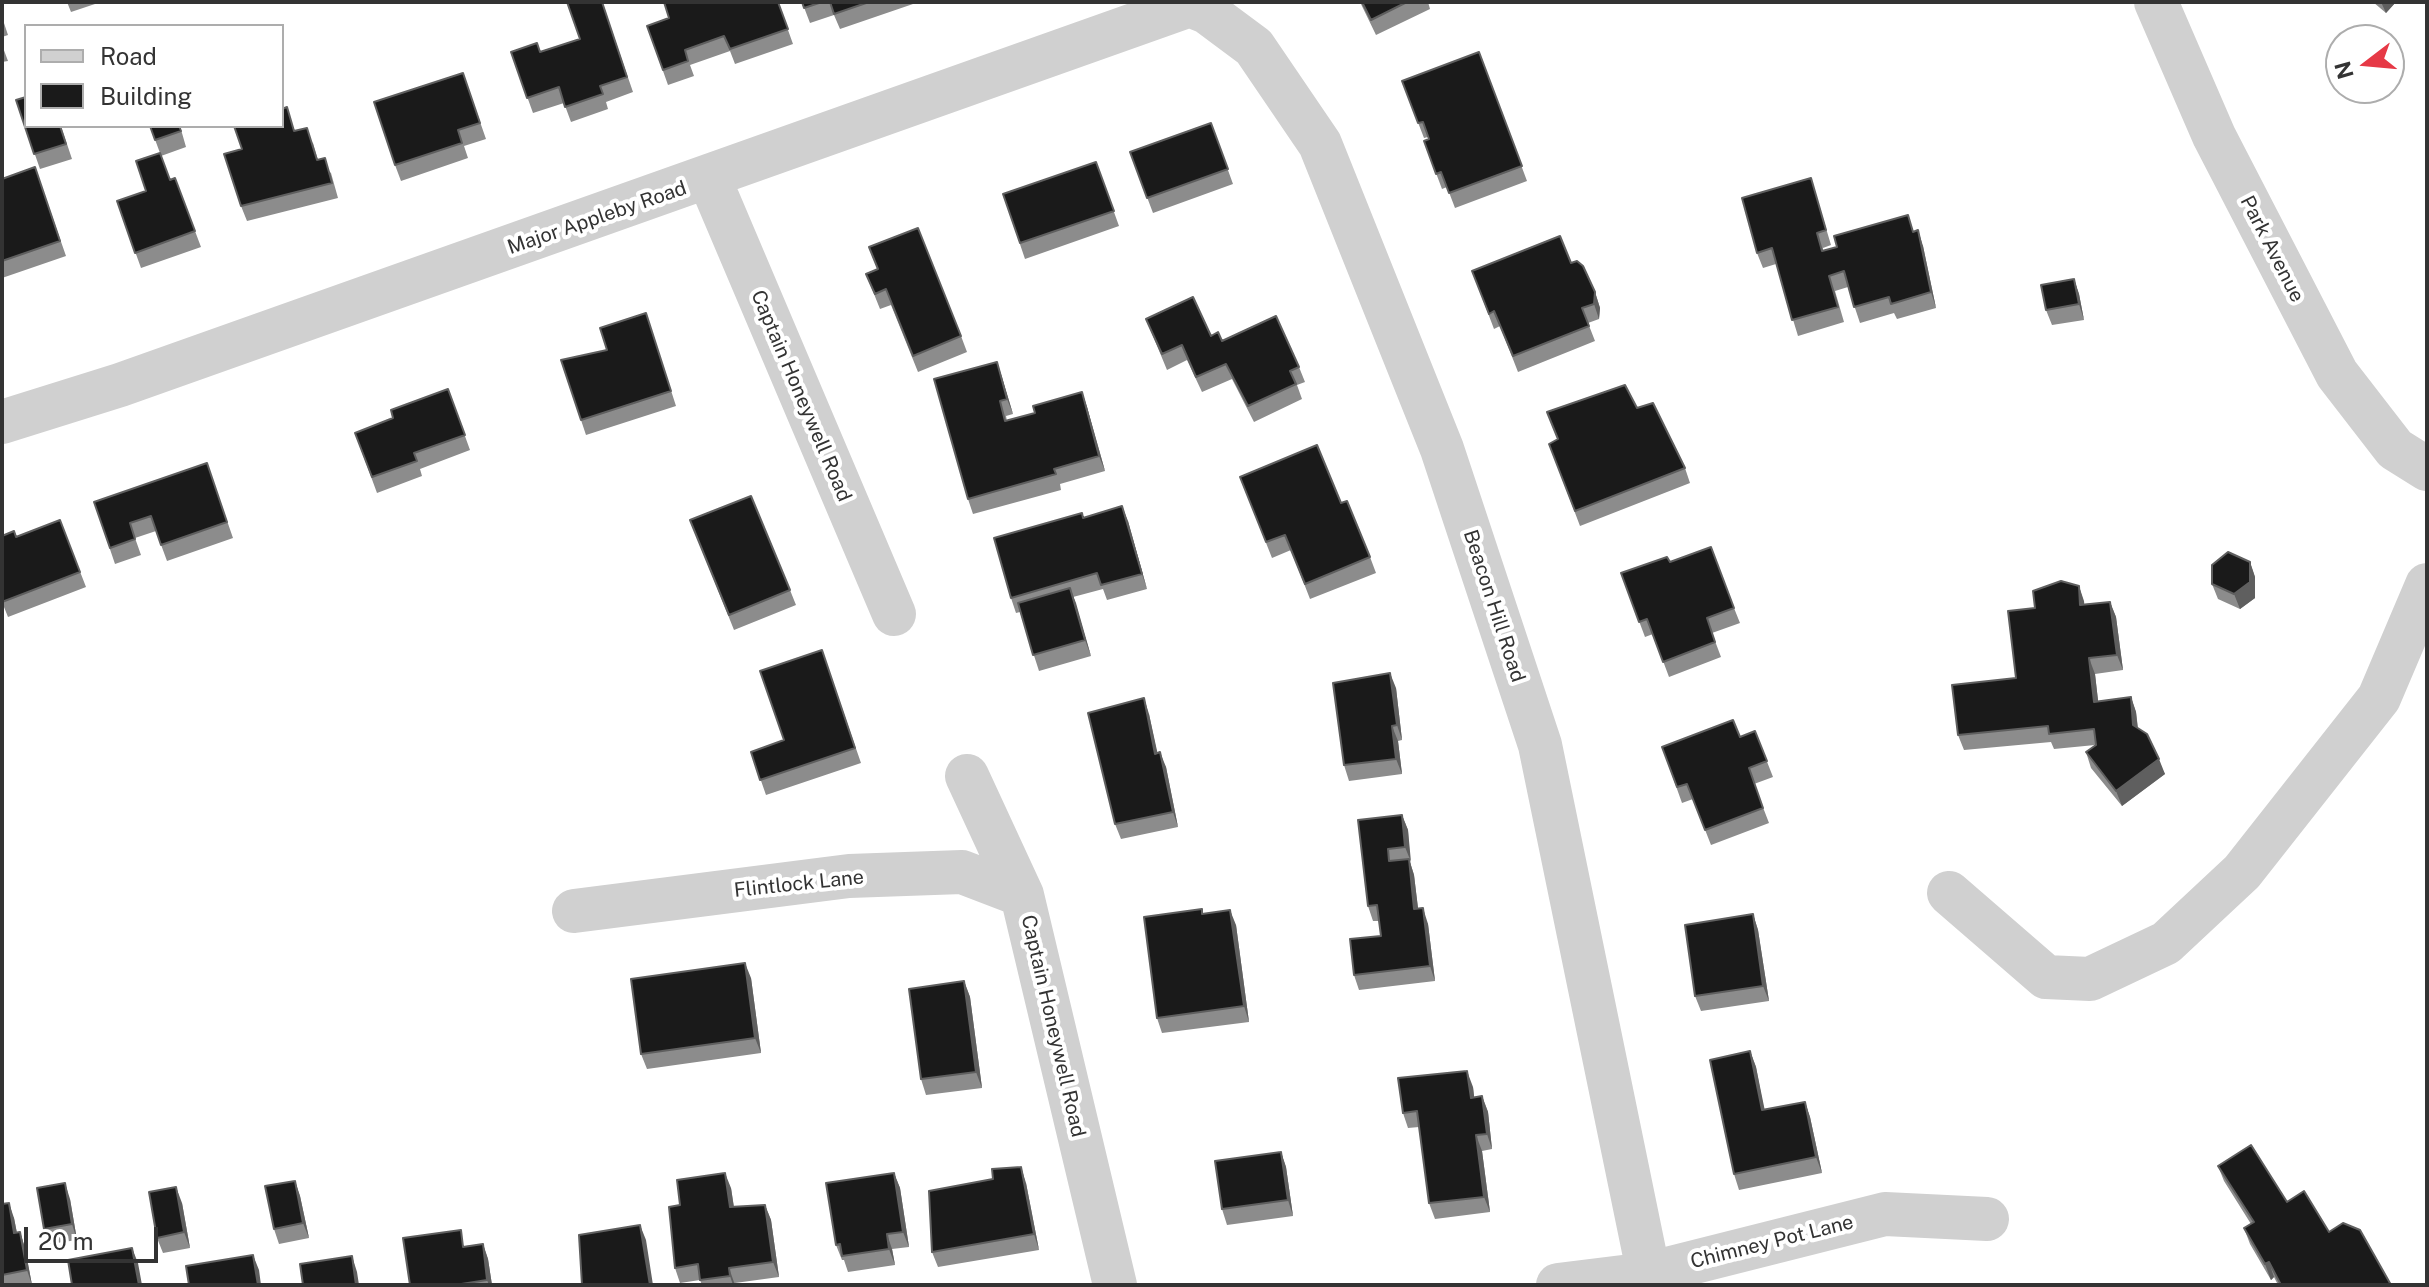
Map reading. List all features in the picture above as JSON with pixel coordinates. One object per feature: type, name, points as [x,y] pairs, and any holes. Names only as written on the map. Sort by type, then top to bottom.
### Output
[{"type":"street","name":"Park Avenue","points":[[2156,2],[2214,136],[2337,374],[2395,449],[2427,469]]},
{"type":"street","name":"Major Appleby Road","points":[[2,422],[120,385],[709,178],[1186,4]]},
{"type":"street","name":"Beacon Hill Road","points":[[1186,4],[1207,12],[1254,47],[1320,144],[1442,449],[1540,745],[1649,1279]]},
{"type":"street","name":"Captain Honeywell Road","points":[[709,178],[894,614]]},
{"type":"street","points":[[1949,893],[2046,977],[2090,979],[2166,943],[2242,872],[2379,698],[2427,585]]},
{"type":"street","name":"Captain Honeywell Road","points":[[967,776],[1022,895],[1115,1285]]},
{"type":"street","name":"Flintlock Lane","points":[[574,911],[849,876],[962,872],[1022,895]]},
{"type":"street","name":"Chimney Pot Lane","points":[[1558,1285],[1649,1279],[1885,1214],[1987,1219]]},
{"type":"building","points":[[567,2],[602,2],[627,77],[600,86],[603,94],[565,107],[559,87],[527,98],[511,52],[537,43],[540,52],[580,39]]},
{"type":"building","points":[[664,2],[778,2],[788,29],[730,49],[724,36],[685,50],[688,61],[663,70],[647,26],[669,18]]},
{"type":"building","points":[[802,2],[822,2],[804,8]]},
{"type":"building","points":[[830,2],[869,2],[834,14]]},
{"type":"building","points":[[1362,2],[1407,2],[1371,20]]},
{"type":"building","points":[[1479,52],[1522,166],[1449,193],[1441,172],[1436,174],[1424,141],[1429,139],[1423,122],[1418,123],[1402,81]]},
{"type":"building","points":[[463,73],[480,123],[458,130],[462,143],[395,165],[374,102]]},
{"type":"building","points":[[24,98],[24,124],[16,100]]},
{"type":"building","points":[[287,107],[294,131],[307,128],[317,160],[325,158],[332,183],[241,206],[224,154],[242,149],[235,128],[284,128],[284,108]]},
{"type":"building","points":[[1211,123],[1228,169],[1147,198],[1130,152]]},
{"type":"building","points":[[25,128],[61,128],[66,144],[34,154]]},
{"type":"building","points":[[151,128],[180,128],[181,131],[155,140]]},
{"type":"building","points":[[160,153],[170,180],[175,178],[195,231],[135,253],[117,201],[146,191],[136,161]]},
{"type":"building","points":[[1096,162],[1114,211],[1020,243],[1003,194]]},
{"type":"building","points":[[35,167],[60,241],[2,261],[2,179]]},
{"type":"building","points":[[1811,178],[1826,230],[1817,233],[1822,251],[1837,247],[1834,236],[1908,215],[1913,232],[1918,230],[1931,292],[1891,304],[1889,297],[1854,307],[1844,271],[1829,276],[1838,307],[1792,320],[1772,248],[1757,253],[1742,198]]},
{"type":"building","points":[[918,228],[961,336],[913,356],[886,289],[875,294],[866,274],[878,269],[869,247]]},
{"type":"building","points":[[1560,236],[1571,263],[1577,261],[1583,266],[1595,292],[1594,304],[1582,308],[1589,326],[1513,356],[1494,311],[1489,314],[1472,271]]},
{"type":"building","points":[[2074,279],[2079,304],[2046,310],[2041,285]]},
{"type":"building","points":[[1193,297],[1211,336],[1218,332],[1222,341],[1276,316],[1299,367],[1290,371],[1296,384],[1248,406],[1226,364],[1196,377],[1182,345],[1162,354],[1146,319]]},
{"type":"building","points":[[646,313],[671,391],[581,420],[561,360],[607,350],[600,328]]},
{"type":"building","points":[[997,362],[1007,399],[1000,401],[1005,421],[1035,413],[1033,406],[1082,392],[1099,456],[1054,469],[1056,474],[968,499],[934,379]]},
{"type":"building","points":[[1625,385],[1637,408],[1653,403],[1685,468],[1575,511],[1549,444],[1558,439],[1547,412]]},
{"type":"building","points":[[448,389],[465,435],[414,453],[417,461],[372,477],[355,433],[393,418],[391,410]]},
{"type":"building","points":[[1317,445],[1341,503],[1347,501],[1370,557],[1305,584],[1285,535],[1266,542],[1240,477]]},
{"type":"building","points":[[207,463],[227,522],[161,545],[151,516],[130,523],[135,539],[110,548],[94,502]]},
{"type":"building","points":[[751,496],[790,590],[729,615],[690,520]]},
{"type":"building","points":[[1122,506],[1142,574],[1101,585],[1097,573],[1011,598],[994,538],[1082,513],[1083,518]]},
{"type":"building","points":[[60,520],[80,572],[2,602],[2,536],[14,531],[16,537]]},
{"type":"building","points":[[1711,547],[1734,608],[1707,618],[1715,642],[1663,662],[1647,619],[1639,622],[1621,573],[1667,557],[1670,562]]},
{"type":"building","points":[[2228,552],[2250,562],[2250,582],[2234,594],[2212,584],[2212,565]]},
{"type":"building","points":[[2061,581],[2079,586],[2080,605],[2110,602],[2117,655],[2089,658],[2094,702],[2131,697],[2133,725],[2147,734],[2159,759],[2116,791],[2086,752],[2096,745],[2094,729],[2049,734],[2048,726],[1958,735],[1952,685],[2016,678],[2008,611],[2035,608],[2033,591]]},
{"type":"building","points":[[1070,588],[1085,640],[1033,655],[1018,603]]},
{"type":"building","points":[[822,650],[855,748],[760,780],[751,752],[784,740],[760,671]]},
{"type":"building","points":[[1390,673],[1397,725],[1392,726],[1396,759],[1344,765],[1333,683]]},
{"type":"building","points":[[1144,698],[1155,754],[1160,752],[1173,812],[1115,824],[1088,713]]},
{"type":"building","points":[[1733,720],[1740,737],[1755,731],[1767,761],[1749,768],[1763,808],[1705,830],[1687,784],[1677,787],[1662,747]]},
{"type":"building","points":[[1402,815],[1405,847],[1388,849],[1389,861],[1409,859],[1414,909],[1423,908],[1430,966],[1354,975],[1350,939],[1381,936],[1377,905],[1368,906],[1358,820]]},
{"type":"building","points":[[1202,909],[1202,914],[1230,910],[1244,1006],[1157,1018],[1144,917]]},
{"type":"building","points":[[1753,914],[1763,986],[1695,996],[1685,925]]},
{"type":"building","points":[[745,963],[755,1038],[641,1054],[631,979]]},
{"type":"building","points":[[964,981],[976,1072],[921,1079],[909,989]]},
{"type":"building","points":[[1750,1051],[1762,1110],[1805,1102],[1816,1157],[1734,1174],[1710,1060]]},
{"type":"building","points":[[1467,1071],[1471,1098],[1482,1096],[1487,1134],[1476,1135],[1484,1197],[1429,1203],[1417,1111],[1403,1113],[1398,1078]]},
{"type":"building","points":[[2251,1145],[2287,1202],[2304,1191],[2329,1232],[2343,1223],[2360,1230],[2391,1285],[2281,1285],[2269,1262],[2265,1264],[2244,1228],[2254,1222],[2218,1166]]},
{"type":"building","points":[[1281,1152],[1288,1200],[1222,1209],[1215,1161]]},
{"type":"building","points":[[1021,1167],[1034,1234],[932,1252],[929,1191],[993,1179],[992,1169]]},
{"type":"building","points":[[725,1173],[730,1207],[765,1205],[773,1262],[729,1268],[730,1276],[700,1280],[698,1264],[675,1268],[669,1207],[680,1205],[677,1180]]},
{"type":"building","points":[[894,1173],[903,1232],[887,1234],[889,1249],[842,1256],[840,1244],[836,1245],[826,1183]]},
{"type":"building","points":[[295,1181],[303,1223],[274,1229],[265,1186]]},
{"type":"building","points":[[65,1183],[72,1224],[44,1229],[37,1188]]},
{"type":"building","points":[[176,1187],[184,1232],[157,1238],[149,1192]]},
{"type":"building","points":[[9,1203],[14,1233],[20,1232],[27,1270],[2,1275],[2,1204]]},
{"type":"building","points":[[640,1225],[650,1285],[582,1285],[579,1235]]},
{"type":"building","points":[[461,1230],[463,1247],[483,1244],[487,1280],[455,1285],[410,1285],[403,1238]]},
{"type":"building","points":[[132,1248],[139,1285],[72,1285],[68,1260]]},
{"type":"building","points":[[253,1255],[258,1285],[189,1285],[186,1266]]},
{"type":"building","points":[[352,1256],[356,1285],[303,1285],[300,1264]]}]
